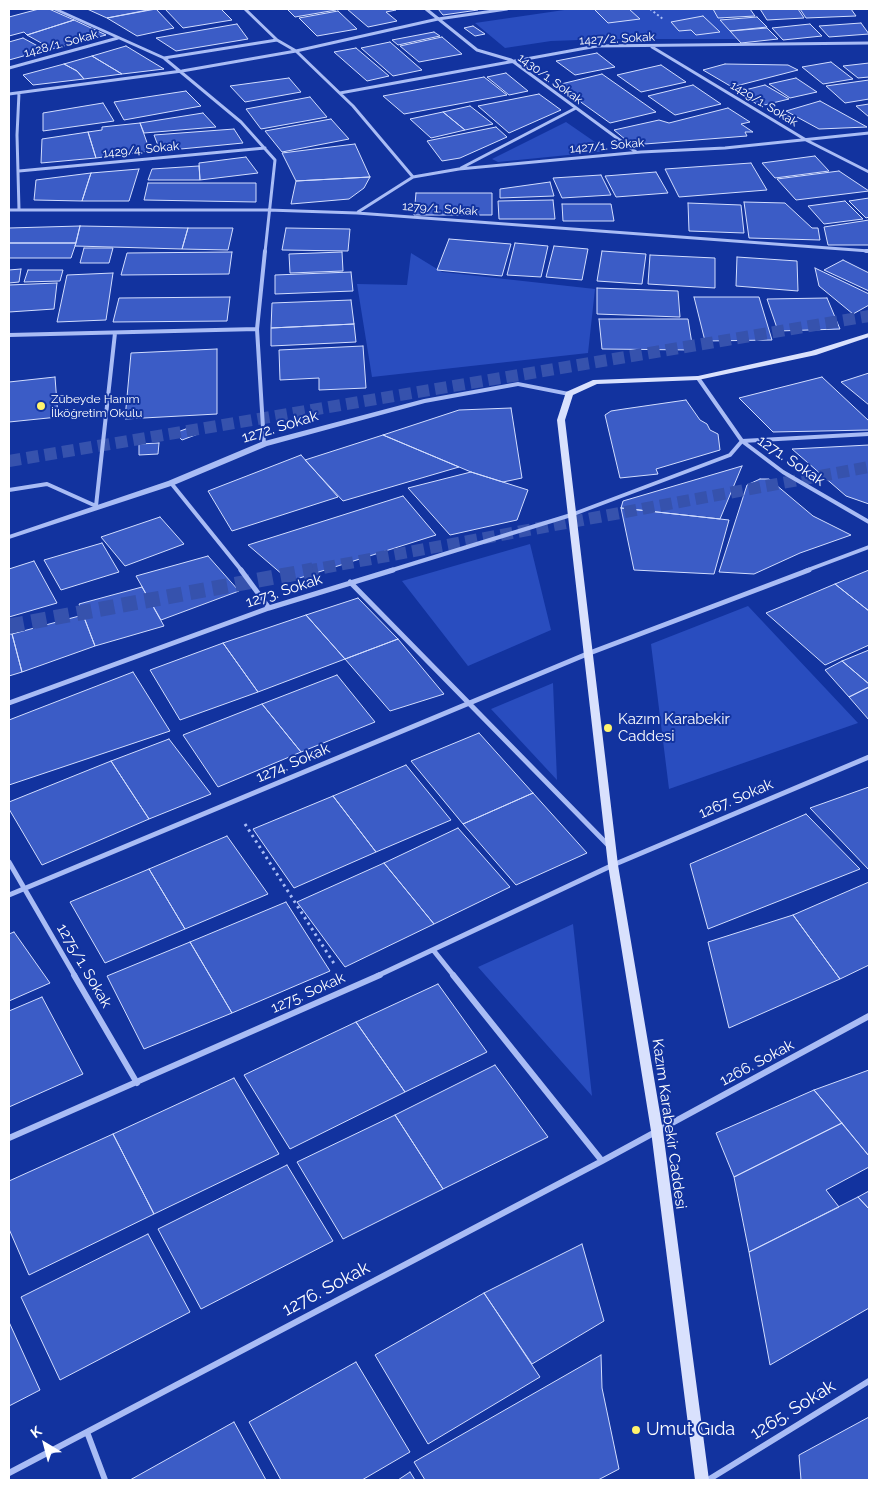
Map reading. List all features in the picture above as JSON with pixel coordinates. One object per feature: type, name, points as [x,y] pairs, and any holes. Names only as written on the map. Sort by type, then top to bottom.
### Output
[{"type":"main road","points":[[569,394],[596,382],[698,378],[813,353],[869,336]]},
{"type":"main road","name":"Kazım Karabekir Caddesi","points":[[569,394],[561,420],[587,654],[613,865],[657,1131],[702,1480]]},
{"type":"street","points":[[55,9],[164,58],[182,71],[241,122],[275,160],[268,210],[257,329],[264,444]]},
{"type":"street","points":[[245,9],[277,40],[296,51],[340,93],[412,177]]},
{"type":"street","name":"1430/1. Sokak","points":[[426,9],[477,50],[511,60],[636,153]]},
{"type":"street","points":[[9,94],[182,71],[296,51],[438,19],[507,9]]},
{"type":"street","name":"1428/1. Sokak","points":[[9,68],[118,38]]},
{"type":"street","points":[[164,58],[277,40]]},
{"type":"street","name":"1427/2. Sokak","points":[[340,93],[511,60],[597,46],[869,43]]},
{"type":"street","name":"1429/1. Sokak","points":[[651,46],[806,140],[869,172]]},
{"type":"street","points":[[19,93],[17,135],[20,171],[20,210]]},
{"type":"street","points":[[459,169],[576,108]]},
{"type":"street","name":"1427/1. Sokak","points":[[357,213],[412,177],[459,169],[636,153],[725,148],[869,133]]},
{"type":"street","points":[[9,135],[17,135]]},
{"type":"street","name":"1429/4. Sokak","points":[[20,171],[265,148]]},
{"type":"street","name":"1279/1. Sokak","points":[[9,210],[268,210],[357,213],[869,251]]},
{"type":"street","points":[[9,335],[257,329]]},
{"type":"street","points":[[9,490],[47,484],[96,506],[115,333]]},
{"type":"street","name":"1271. Sokak","points":[[698,378],[742,441],[783,472],[869,522]]},
{"type":"street","name":"1272. Sokak","points":[[9,537],[96,506],[170,483],[264,444],[424,401],[518,384],[569,394]]},
{"type":"street","points":[[742,441],[869,434]]},
{"type":"street","name":"1273. Sokak","points":[[9,703],[269,608],[571,515],[730,455],[742,441]]},
{"type":"street","points":[[170,483],[229,554],[269,608]]},
{"type":"street","name":"1274. Sokak","points":[[9,895],[587,654],[869,547]]},
{"type":"street","points":[[350,582],[471,703],[611,848]]},
{"type":"street","name":"1267. Sokak","points":[[613,865],[869,757]]},
{"type":"street","name":"1275/1. Sokak","points":[[9,862],[137,1083]]},
{"type":"street","name":"1275. Sokak","points":[[9,1138],[434,951],[613,865]]},
{"type":"street","points":[[434,951],[602,1161]]},
{"type":"street","name":"1266. Sokak","points":[[657,1131],[869,1016]]},
{"type":"street","name":"1276. Sokak","points":[[9,1473],[657,1131]]},
{"type":"street","name":"1265. Sokak","points":[[708,1480],[869,1381]]},
{"type":"street","points":[[87,1432],[105,1480]]},
{"type":"path","points":[[253,836],[350,988]]},
{"type":"shaded area","points":[[571,9],[714,9],[744,39],[551,41],[505,48],[475,23]]},
{"type":"shaded area","points":[[566,122],[608,151],[498,162],[492,159]]},
{"type":"shaded area","points":[[411,253],[442,272],[595,289],[588,353],[372,377],[357,284],[407,285]]},
{"type":"shaded area","points":[[530,544],[551,630],[468,666],[402,581]]},
{"type":"shaded area","points":[[748,606],[858,723],[669,789],[651,644]]},
{"type":"shaded area","points":[[553,683],[557,780],[491,709]]},
{"type":"shaded area","points":[[573,924],[592,1096],[478,967]]},
{"type":"building","points":[[39,9],[49,9],[74,20],[27,35],[24,32],[9,36],[9,17]]},
{"type":"building","points":[[87,9],[153,9],[107,18]]},
{"type":"building","points":[[156,9],[174,28],[137,36],[107,18]]},
{"type":"building","points":[[165,9],[221,9],[232,20],[183,28]]},
{"type":"building","points":[[287,9],[335,9],[336,10],[295,17]]},
{"type":"building","points":[[347,9],[394,9],[396,10],[386,12],[397,21],[368,27]]},
{"type":"building","points":[[438,9],[478,9],[478,10],[443,15]]},
{"type":"building","points":[[594,9],[629,9],[640,19],[608,23]]},
{"type":"building","points":[[713,9],[750,9],[755,16],[718,18]]},
{"type":"building","points":[[760,9],[798,9],[804,18],[767,20]]},
{"type":"building","points":[[800,9],[851,9],[856,16],[806,18]]},
{"type":"building","points":[[338,11],[357,29],[317,36],[299,18]]},
{"type":"building","points":[[703,16],[720,32],[696,35],[691,30],[679,31],[671,22]]},
{"type":"building","points":[[757,17],[767,27],[730,31],[720,20]]},
{"type":"building","points":[[74,20],[106,35],[52,49],[27,35]]},
{"type":"building","points":[[861,23],[869,34],[829,37],[819,26]]},
{"type":"building","points":[[237,24],[248,39],[176,51],[156,38]]},
{"type":"building","points":[[810,24],[822,36],[783,40],[772,28]]},
{"type":"building","points":[[473,26],[485,34],[475,36],[464,28]]},
{"type":"building","points":[[767,28],[778,39],[741,43],[730,31]]},
{"type":"building","points":[[434,32],[440,36],[398,45],[392,40]]},
{"type":"building","points":[[442,37],[462,54],[419,62],[400,46]]},
{"type":"building","points":[[23,38],[45,50],[9,60],[9,42]]},
{"type":"building","points":[[390,42],[422,70],[393,76],[361,48]]},
{"type":"building","points":[[126,46],[164,69],[122,74],[92,56]]},
{"type":"building","points":[[356,48],[389,76],[367,81],[334,52]]},
{"type":"building","points":[[597,53],[615,67],[575,75],[556,61]]},
{"type":"building","points":[[92,56],[122,74],[84,79],[77,71],[64,64]]},
{"type":"building","points":[[831,62],[853,79],[823,84],[802,67]]},
{"type":"building","points":[[869,63],[869,77],[858,78],[843,66]]},
{"type":"building","points":[[64,64],[77,71],[84,79],[33,85],[23,75]]},
{"type":"building","points":[[725,64],[788,65],[798,70],[732,87],[703,70]]},
{"type":"building","points":[[661,65],[686,82],[641,92],[617,75]]},
{"type":"building","points":[[506,73],[528,91],[509,95],[487,77]]},
{"type":"building","points":[[602,74],[656,112],[610,123],[557,85]]},
{"type":"building","points":[[484,77],[507,95],[404,114],[383,96]]},
{"type":"building","points":[[289,78],[301,92],[245,102],[230,86]]},
{"type":"building","points":[[796,78],[817,92],[790,98],[769,84]]},
{"type":"building","points":[[869,80],[869,99],[845,103],[826,86]]},
{"type":"building","points":[[693,85],[721,104],[675,115],[648,96]]},
{"type":"building","points":[[765,85],[789,99],[760,106],[737,92]]},
{"type":"building","points":[[186,91],[201,106],[124,120],[114,102]]},
{"type":"building","points":[[539,94],[561,110],[509,133],[478,106]]},
{"type":"building","points":[[310,97],[327,117],[261,129],[246,109]]},
{"type":"building","points":[[820,101],[867,127],[819,129],[786,111]]},
{"type":"building","points":[[103,103],[114,121],[43,131],[43,113]]},
{"type":"building","points":[[869,104],[869,117],[856,106]]},
{"type":"building","points":[[470,106],[493,124],[465,130],[443,112]]},
{"type":"building","points":[[728,108],[750,122],[741,124],[753,132],[745,132],[747,136],[632,145],[614,130],[659,120],[669,123]]},
{"type":"building","points":[[443,112],[465,130],[431,138],[410,119]]},
{"type":"building","points":[[203,113],[216,127],[144,133],[140,123]]},
{"type":"building","points":[[331,119],[349,139],[282,152],[265,131]]},
{"type":"building","points":[[140,123],[150,151],[96,158],[88,132],[102,130],[102,127]]},
{"type":"building","points":[[496,127],[507,137],[460,158],[442,161],[427,141]]},
{"type":"building","points":[[234,129],[243,143],[160,151],[154,135]]},
{"type":"building","points":[[88,132],[96,158],[41,163],[42,139]]},
{"type":"building","points":[[355,144],[370,177],[296,181],[282,153]]},
{"type":"building","points":[[815,156],[829,171],[775,178],[762,163]]},
{"type":"building","points":[[246,157],[258,173],[200,180],[199,163]]},
{"type":"building","points":[[751,163],[767,190],[679,197],[665,169]]},
{"type":"building","points":[[199,166],[200,180],[148,180],[152,169]]},
{"type":"building","points":[[139,169],[129,201],[82,201],[91,173]]},
{"type":"building","points":[[839,171],[869,191],[796,200],[777,179]]},
{"type":"building","points":[[656,172],[668,193],[616,197],[605,176]]},
{"type":"building","points":[[91,173],[82,201],[34,200],[36,180]]},
{"type":"building","points":[[601,175],[611,195],[562,198],[553,178]]},
{"type":"building","points":[[370,177],[364,188],[349,199],[291,204],[296,181]]},
{"type":"building","points":[[550,182],[554,196],[500,198],[500,189]]},
{"type":"building","points":[[148,183],[256,183],[256,202],[144,200]]},
{"type":"building","points":[[416,193],[492,193],[492,215],[414,215]]},
{"type":"building","points":[[869,198],[869,217],[866,218],[849,201]]},
{"type":"building","points":[[553,200],[555,219],[499,219],[498,201]]},
{"type":"building","points":[[845,201],[863,219],[824,224],[808,206]]},
{"type":"building","points":[[744,202],[785,203],[812,228],[818,228],[820,240],[749,238]]},
{"type":"building","points":[[688,203],[741,205],[744,233],[689,231]]},
{"type":"building","points":[[562,204],[611,204],[614,221],[563,221]]},
{"type":"building","points":[[869,220],[869,245],[828,245],[824,227]]},
{"type":"building","points":[[80,226],[76,243],[9,243],[9,228]]},
{"type":"building","points":[[80,226],[188,228],[182,249],[75,246]]},
{"type":"building","points":[[188,228],[233,228],[228,250],[182,249]]},
{"type":"building","points":[[286,228],[350,229],[348,251],[282,250]]},
{"type":"building","points":[[449,239],[511,244],[502,276],[437,270]]},
{"type":"building","points":[[9,243],[76,243],[71,258],[9,258]]},
{"type":"building","points":[[515,243],[548,246],[541,277],[507,275]]},
{"type":"building","points":[[554,246],[588,249],[582,280],[546,277]]},
{"type":"building","points":[[84,248],[113,248],[109,263],[80,263]]},
{"type":"building","points":[[602,251],[646,254],[642,284],[597,281]]},
{"type":"building","points":[[232,252],[229,274],[121,275],[127,253]]},
{"type":"building","points":[[342,252],[343,271],[290,273],[289,254]]},
{"type":"building","points":[[650,255],[715,258],[715,288],[648,284]]},
{"type":"building","points":[[737,257],[797,261],[798,291],[736,286]]},
{"type":"building","points":[[843,260],[869,273],[869,291],[824,270]]},
{"type":"building","points":[[815,268],[869,294],[869,305],[853,314],[819,286]]},
{"type":"building","points":[[21,269],[19,282],[9,283],[9,270]]},
{"type":"building","points":[[28,270],[63,270],[60,281],[24,282]]},
{"type":"building","points":[[351,272],[353,291],[275,294],[275,275]]},
{"type":"building","points":[[113,273],[106,320],[57,322],[67,275]]},
{"type":"building","points":[[57,283],[54,309],[9,312],[9,285]]},
{"type":"building","points":[[597,288],[678,291],[680,317],[597,314]]},
{"type":"building","points":[[230,297],[227,321],[113,322],[119,298]]},
{"type":"building","points":[[694,297],[759,297],[772,340],[705,341]]},
{"type":"building","points":[[827,298],[840,329],[778,331],[767,299]]},
{"type":"building","points":[[351,300],[354,324],[271,328],[272,303]]},
{"type":"building","points":[[599,319],[688,319],[693,350],[602,349]]},
{"type":"building","points":[[354,324],[356,342],[271,346],[271,328]]},
{"type":"building","points":[[363,346],[366,388],[319,390],[319,378],[280,380],[279,350]]},
{"type":"building","points":[[217,349],[217,414],[125,419],[131,353]]},
{"type":"building","points":[[869,373],[869,405],[841,382]]},
{"type":"building","points":[[55,377],[58,417],[9,422],[9,382]]},
{"type":"building","points":[[822,377],[869,421],[869,430],[773,432],[739,398]]},
{"type":"building","points":[[686,400],[700,420],[707,424],[710,430],[718,434],[720,450],[656,469],[658,474],[620,478],[605,415],[611,411]]},
{"type":"building","points":[[511,408],[522,478],[503,482],[471,472],[383,435],[459,410]]},
{"type":"building","points":[[191,427],[198,434],[182,440],[175,433]]},
{"type":"building","points":[[383,435],[459,467],[343,501],[305,460]]},
{"type":"building","points":[[159,443],[158,454],[139,455],[139,444]]},
{"type":"building","points":[[869,445],[869,504],[846,496],[792,449]]},
{"type":"building","points":[[301,455],[338,497],[232,531],[208,491]]},
{"type":"building","points":[[742,466],[720,519],[621,508],[623,501]]},
{"type":"building","points":[[471,472],[528,490],[517,520],[450,535],[408,488]]},
{"type":"building","points":[[760,479],[769,479],[813,516],[851,535],[800,553],[754,574],[719,572],[747,485]]},
{"type":"building","points":[[403,496],[436,535],[290,581],[248,545]]},
{"type":"building","points":[[621,508],[729,520],[714,574],[634,570]]},
{"type":"building","points":[[160,517],[184,544],[125,566],[101,537]]},
{"type":"building","points":[[102,543],[119,572],[61,590],[44,560]]},
{"type":"building","points":[[208,556],[239,591],[161,620],[136,576]]},
{"type":"building","points":[[34,561],[57,603],[9,617],[9,569]]},
{"type":"building","points":[[869,570],[869,611],[835,584]]},
{"type":"building","points":[[835,584],[869,611],[869,645],[825,665],[766,613]]},
{"type":"building","points":[[142,587],[164,626],[95,646],[79,604]]},
{"type":"building","points":[[358,598],[398,639],[345,659],[306,615]]},
{"type":"building","points":[[83,615],[95,646],[22,672],[12,634]]},
{"type":"building","points":[[306,615],[345,659],[258,692],[223,643]]},
{"type":"building","points":[[9,634],[12,634],[22,672],[9,676]]},
{"type":"building","points":[[398,639],[444,694],[390,711],[345,659]]},
{"type":"building","points":[[223,643],[258,692],[180,720],[150,670]]},
{"type":"building","points":[[869,650],[869,684],[842,661]]},
{"type":"building","points":[[842,661],[869,684],[869,687],[849,697],[825,670]]},
{"type":"building","points":[[133,672],[170,731],[9,785],[9,720]]},
{"type":"building","points":[[337,675],[375,722],[301,752],[262,704]]},
{"type":"building","points":[[869,687],[869,720],[849,697]]},
{"type":"building","points":[[262,704],[301,752],[218,787],[183,735]]},
{"type":"building","points":[[479,733],[533,793],[463,824],[411,761]]},
{"type":"building","points":[[169,739],[211,794],[149,819],[111,761]]},
{"type":"building","points":[[111,761],[149,819],[42,865],[9,809],[9,802]]},
{"type":"building","points":[[406,765],[451,820],[376,852],[333,796]]},
{"type":"building","points":[[869,787],[869,870],[810,808]]},
{"type":"building","points":[[533,793],[587,853],[516,885],[463,824]]},
{"type":"building","points":[[333,796],[376,852],[294,888],[253,829]]},
{"type":"building","points":[[806,814],[860,869],[708,929],[690,864]]},
{"type":"building","points":[[458,828],[510,887],[434,924],[384,863]]},
{"type":"building","points":[[227,836],[268,894],[185,929],[149,869]]},
{"type":"building","points":[[384,863],[434,924],[345,967],[297,902]]},
{"type":"building","points":[[149,869],[185,929],[105,963],[70,902]]},
{"type":"building","points":[[869,882],[869,965],[840,979],[793,915]]},
{"type":"building","points":[[286,902],[330,971],[232,1013],[190,942]]},
{"type":"building","points":[[793,915],[840,979],[729,1028],[708,942]]},
{"type":"building","points":[[14,932],[50,983],[9,1001],[9,934]]},
{"type":"building","points":[[190,942],[232,1013],[144,1049],[107,976]]},
{"type":"building","points":[[438,984],[487,1052],[405,1092],[356,1022]]},
{"type":"building","points":[[42,997],[83,1074],[9,1107],[9,1011]]},
{"type":"building","points":[[356,1022],[405,1092],[290,1149],[244,1075]]},
{"type":"building","points":[[495,1065],[548,1137],[443,1189],[395,1115]]},
{"type":"building","points":[[869,1070],[869,1156],[814,1090]]},
{"type":"building","points":[[234,1078],[279,1154],[154,1214],[113,1134]]},
{"type":"building","points":[[814,1090],[842,1123],[734,1177],[716,1133]]},
{"type":"building","points":[[395,1115],[443,1189],[343,1239],[297,1162]]},
{"type":"building","points":[[842,1123],[869,1156],[869,1167],[826,1190],[839,1207],[749,1252],[734,1177]]},
{"type":"building","points":[[113,1134],[154,1214],[29,1275],[9,1229],[9,1181]]},
{"type":"building","points":[[287,1165],[333,1241],[201,1309],[158,1229]]},
{"type":"building","points":[[869,1191],[869,1209],[858,1197]]},
{"type":"building","points":[[858,1197],[869,1209],[869,1308],[770,1365],[749,1252]]},
{"type":"building","points":[[148,1234],[190,1312],[60,1380],[21,1297]]},
{"type":"building","points":[[582,1244],[604,1321],[532,1364],[484,1293]]},
{"type":"building","points":[[484,1293],[540,1377],[428,1444],[375,1355]]},
{"type":"building","points":[[9,1322],[40,1390],[9,1406]]},
{"type":"building","points":[[601,1355],[602,1388],[619,1469],[598,1480],[425,1480],[414,1462]]},
{"type":"building","points":[[356,1362],[410,1452],[362,1480],[281,1480],[249,1422]]},
{"type":"building","points":[[869,1417],[869,1480],[801,1480],[799,1455]]},
{"type":"building","points":[[234,1422],[266,1480],[130,1480]]},
{"type":"building","points":[[410,1472],[415,1480],[398,1480]]},
{"type":"tunnel","points":[[9,461],[869,316]]},
{"type":"tunnel","points":[[306,571],[869,467]]},
{"type":"tunnel","points":[[9,626],[313,570]]},
{"type":"place","name":"Zübeyde Hanım İlköğretim Okulu","points":[[41,406]]},
{"type":"place","name":"Kazım Karabekir Caddesi","points":[[608,728]]},
{"type":"place","name":"Umut Gıda","points":[[636,1430]]}]
